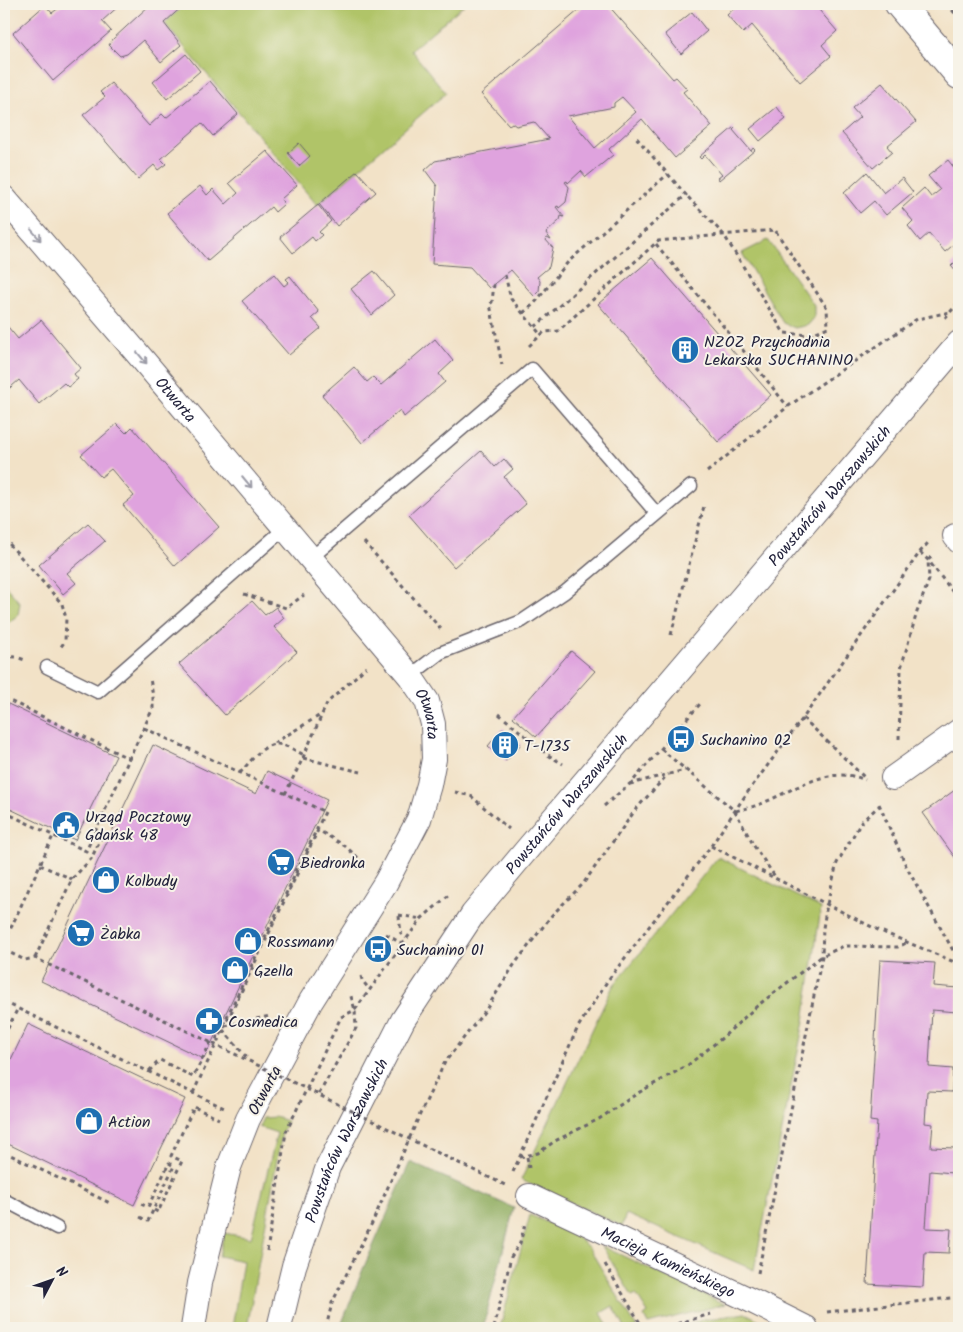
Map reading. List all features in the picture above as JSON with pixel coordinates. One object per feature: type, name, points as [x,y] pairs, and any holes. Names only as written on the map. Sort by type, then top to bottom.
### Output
[{"type":"street","points":[[899,4],[959,75]]},
{"type":"street","name":"Otwarta","points":[[4,198],[410,676],[427,701],[433,724],[434,759],[429,786],[419,819],[386,882],[311,1002],[248,1119],[230,1167],[200,1283],[193,1328]]},
{"type":"street","name":"Powstańców Warszawskich","points":[[279,1328],[294,1266],[328,1167],[403,1020],[473,914],[959,343]]},
{"type":"street","points":[[893,778],[959,731]]},
{"type":"street","name":"Macieja Kamieńskiego","points":[[532,1198],[800,1325]]},
{"type":"lane","points":[[311,558],[532,369],[657,514]]},
{"type":"lane","points":[[410,676],[440,653],[522,621],[565,592],[691,486]]},
{"type":"lane","points":[[47,667],[98,692],[285,528]]},
{"type":"lane","points":[[4,1200],[57,1228]]},
{"type":"path","points":[[947,4],[959,18]]},
{"type":"path","points":[[532,369],[528,347],[544,332],[558,331],[658,242],[724,235],[776,230],[827,308],[828,328],[809,335],[784,333],[724,235],[634,135]]},
{"type":"path","points":[[523,314],[534,304],[568,262],[668,174]]},
{"type":"path","points":[[535,327],[686,195]]},
{"type":"path","points":[[656,244],[788,407]]},
{"type":"path","points":[[505,275],[511,300],[541,335]]},
{"type":"path","points":[[494,284],[492,302],[490,304],[502,367]]},
{"type":"path","points":[[691,486],[788,407],[917,319],[950,312]]},
{"type":"path","points":[[676,617],[704,509]]},
{"type":"path","points":[[349,525],[456,647]]},
{"type":"path","points":[[4,538],[62,604],[66,618],[66,641],[47,667]]},
{"type":"path","points":[[506,1186],[578,1027],[608,980],[711,846],[804,718],[920,552],[949,539]]},
{"type":"path","points":[[920,552],[959,600]]},
{"type":"path","points":[[893,778],[900,736],[901,668],[917,612],[929,580],[928,560]]},
{"type":"path","points":[[243,594],[286,608],[306,593]]},
{"type":"path","points":[[285,794],[327,703],[386,648]]},
{"type":"path","points":[[4,698],[130,759]]},
{"type":"path","points":[[700,704],[661,749],[735,811],[754,846],[777,880]]},
{"type":"path","points":[[4,812],[86,851],[153,708]]},
{"type":"path","points":[[240,773],[256,756],[271,745],[322,714]]},
{"type":"path","points":[[499,714],[548,755],[567,766]]},
{"type":"path","points":[[735,811],[755,806],[810,780],[825,777],[855,776],[868,782],[804,718]]},
{"type":"path","points":[[144,728],[324,812],[213,1043],[193,1077],[160,1060],[148,1071]]},
{"type":"path","points":[[271,745],[278,744],[303,757],[361,772]]},
{"type":"path","points":[[630,784],[686,770]]},
{"type":"path","points":[[326,1328],[332,1303],[373,1222],[445,1062],[487,1008],[514,965],[552,915],[583,884],[636,809],[668,774]]},
{"type":"path","points":[[876,798],[907,868],[959,961]]},
{"type":"path","points":[[662,1328],[752,1301],[822,956],[823,928],[836,863],[862,821],[879,806]]},
{"type":"path","points":[[491,813],[506,826]]},
{"type":"path","points":[[193,1092],[318,830],[346,846],[371,869]]},
{"type":"path","points":[[34,958],[72,879],[91,859],[104,832]]},
{"type":"path","points":[[4,943],[54,836]]},
{"type":"path","points":[[711,846],[777,880],[959,967]]},
{"type":"path","points":[[40,865],[72,879]]},
{"type":"path","points":[[294,869],[299,871]]},
{"type":"path","points":[[400,925],[401,934],[406,938]]},
{"type":"path","points":[[520,1157],[527,1157],[538,1153],[555,1141],[599,1118],[638,1093],[688,1065],[722,1038],[757,1006],[822,956],[844,946],[898,947],[906,942]]},
{"type":"path","points":[[4,950],[25,960],[34,958],[495,1180]]},
{"type":"path","points":[[319,1094],[356,1028],[355,1010],[350,992]]},
{"type":"path","points":[[4,1002],[221,1106]]},
{"type":"path","points":[[4,1036],[18,1008]]},
{"type":"path","points":[[225,1026],[257,1019]]},
{"type":"path","points":[[223,1030],[245,1056]]},
{"type":"path","points":[[266,1254],[286,1132],[302,1097]]},
{"type":"path","points":[[154,1210],[158,1212],[182,1161],[171,1156],[194,1107],[224,1121]]},
{"type":"path","points":[[4,1152],[110,1202]]},
{"type":"path","points":[[494,1328],[511,1257],[520,1243],[532,1198],[534,1182],[527,1157]]},
{"type":"path","points":[[140,1217],[148,1221],[174,1166],[168,1163],[148,1207],[141,1204]]},
{"type":"path","points":[[604,1262],[643,1328]]},
{"type":"path","points":[[800,1325],[811,1313],[959,1297]]},
{"type":"green space","points":[[185,4],[465,4],[411,50],[446,93],[317,205],[164,23]]},
{"type":"green space","points":[[768,240],[814,305],[814,318],[808,325],[795,328],[783,323],[742,253]]},
{"type":"green space","points":[[4,584],[20,603],[18,615],[4,626]]},
{"type":"green space","points":[[718,857],[821,908],[804,1021],[754,1270],[626,1214],[622,1226],[521,1180],[613,986]]},
{"type":"green space","points":[[275,1117],[287,1121],[282,1132],[247,1328],[232,1328],[243,1261],[219,1256],[224,1233],[251,1238],[277,1133],[259,1127],[263,1118]]},
{"type":"green space","points":[[410,1162],[514,1208],[483,1328],[340,1328],[363,1269]]},
{"type":"green space","points":[[530,1215],[574,1234],[589,1248],[637,1328],[625,1328],[613,1306],[601,1313],[609,1328],[500,1328]]},
{"type":"green space","points":[[602,1246],[725,1304],[648,1324],[644,1316],[648,1313],[636,1294],[632,1296]]},
{"type":"green space","points":[[745,1313],[763,1322],[770,1328],[680,1328],[702,1320]]},
{"type":"building","points":[[64,4],[121,4],[102,21],[111,31],[53,81],[13,33],[45,5],[52,13]]},
{"type":"building","points":[[151,4],[185,4],[164,23],[181,45],[161,62],[143,40],[127,54],[120,56],[109,45]]},
{"type":"building","points":[[586,4],[607,4],[673,79],[676,77],[687,89],[683,92],[712,126],[675,158],[642,119],[609,149],[613,155],[586,177],[581,171],[568,183],[567,181],[565,182],[569,187],[566,202],[559,208],[558,206],[556,207],[564,217],[561,216],[560,220],[546,233],[551,240],[545,239],[553,248],[549,267],[537,277],[540,281],[539,291],[534,296],[511,270],[489,288],[470,267],[432,264],[437,186],[425,170],[435,161],[549,139],[534,122],[516,126],[512,123],[509,125],[481,94]],"holes":[[[622,97],[636,112],[595,148],[568,116],[614,107],[614,103]]]},
{"type":"building","points":[[739,4],[767,4],[769,7],[773,4],[814,4],[837,31],[822,45],[831,56],[800,82],[752,25],[743,33],[727,15]]},
{"type":"building","points":[[692,12],[707,31],[681,54],[665,34]]},
{"type":"building","points":[[186,54],[200,71],[167,99],[153,82]]},
{"type":"building","points":[[210,81],[238,114],[213,136],[202,123],[161,159],[166,164],[158,170],[154,165],[138,179],[83,115],[105,97],[100,92],[111,83],[149,126],[162,114],[166,118]]},
{"type":"building","points":[[882,83],[916,122],[887,146],[892,152],[873,168],[842,133],[860,117],[852,108]]},
{"type":"building","points":[[777,107],[786,119],[760,141],[750,129]]},
{"type":"building","points":[[734,127],[733,130],[751,151],[753,148],[755,150],[719,180],[718,178],[722,175],[705,155],[701,159],[699,157]]},
{"type":"building","points":[[299,143],[310,156],[299,166],[288,153]]},
{"type":"building","points":[[267,151],[297,185],[281,199],[284,204],[275,212],[271,207],[208,261],[167,213],[200,186],[207,195],[213,189],[226,204],[238,193],[229,183]]},
{"type":"building","points":[[948,160],[959,174],[959,240],[945,252],[929,233],[920,241],[908,226],[913,221],[902,208],[924,188],[931,197],[940,190],[928,176]]},
{"type":"building","points":[[357,171],[376,192],[337,226],[319,204]]},
{"type":"building","points":[[867,172],[884,193],[902,178],[913,192],[886,215],[874,201],[860,213],[844,193]]},
{"type":"building","points":[[318,205],[331,221],[319,232],[322,235],[315,241],[312,237],[293,253],[280,237]]},
{"type":"building","name":"NZOZ Przychodnia Lekarska SUCHANINO","points":[[652,258],[771,395],[718,442],[598,304]]},
{"type":"building","points":[[959,258],[959,275],[951,266]]},
{"type":"building","points":[[374,271],[394,295],[372,315],[351,289]]},
{"type":"building","points":[[274,274],[284,286],[289,282],[286,279],[290,276],[319,312],[312,318],[321,328],[289,355],[242,301]]},
{"type":"building","points":[[41,320],[81,368],[74,374],[78,379],[68,387],[64,383],[39,404],[19,380],[4,393],[4,331],[8,327],[18,339]]},
{"type":"building","points":[[435,339],[453,361],[439,374],[445,382],[404,417],[400,410],[362,443],[322,395],[354,367],[367,382],[373,377],[381,385]]},
{"type":"building","points":[[117,424],[126,433],[132,427],[219,527],[175,566],[123,505],[134,496],[111,469],[101,477],[81,455]]},
{"type":"building","points":[[481,451],[495,467],[504,459],[513,469],[504,477],[526,504],[454,567],[409,515]]},
{"type":"building","points":[[88,523],[105,541],[67,573],[76,583],[63,594],[39,565]]},
{"type":"building","points":[[252,601],[265,615],[276,607],[284,618],[274,627],[297,652],[225,715],[179,664]]},
{"type":"building","points":[[571,651],[595,671],[536,737],[513,717]]},
{"type":"building","points":[[4,702],[116,756],[75,840],[4,806]]},
{"type":"building","name":"T-1735","points":[[503,728],[521,744],[506,761],[488,746]]},
{"type":"building","points":[[153,745],[256,794],[267,771],[327,800],[204,1059],[41,981]]},
{"type":"building","points":[[959,787],[959,863],[923,813]]},
{"type":"building","points":[[880,960],[935,963],[933,986],[958,988],[957,1012],[932,1010],[929,1067],[953,1069],[952,1092],[927,1091],[925,1123],[933,1124],[931,1147],[955,1148],[953,1173],[930,1171],[926,1228],[951,1229],[949,1253],[925,1252],[923,1287],[867,1284],[877,1122],[870,1121]]},
{"type":"building","name":"Action","points":[[28,1024],[185,1099],[134,1205],[4,1142],[4,1074]]},
{"type":"place","name":"NZOZ Przychodnia Lekarska SUCHANINO","points":[[685,350]]},
{"type":"place","name":"Suchanino 02","points":[[681,739]]},
{"type":"place","name":"T-1735","points":[[505,745]]},
{"type":"place","name":"Urząd Pocztowy Gdańsk 48","points":[[66,825]]},
{"type":"place","name":"Biedronka","points":[[281,862]]},
{"type":"place","name":"Kolbudy","points":[[106,880]]},
{"type":"place","name":"Żabka","points":[[81,933]]},
{"type":"place","name":"Rossmann","points":[[248,941]]},
{"type":"place","name":"Suchanino 01","points":[[378,949]]},
{"type":"place","name":"Gzella","points":[[235,970]]},
{"type":"place","name":"Cosmedica","points":[[209,1021]]},
{"type":"place","name":"Action","points":[[89,1121]]}]
